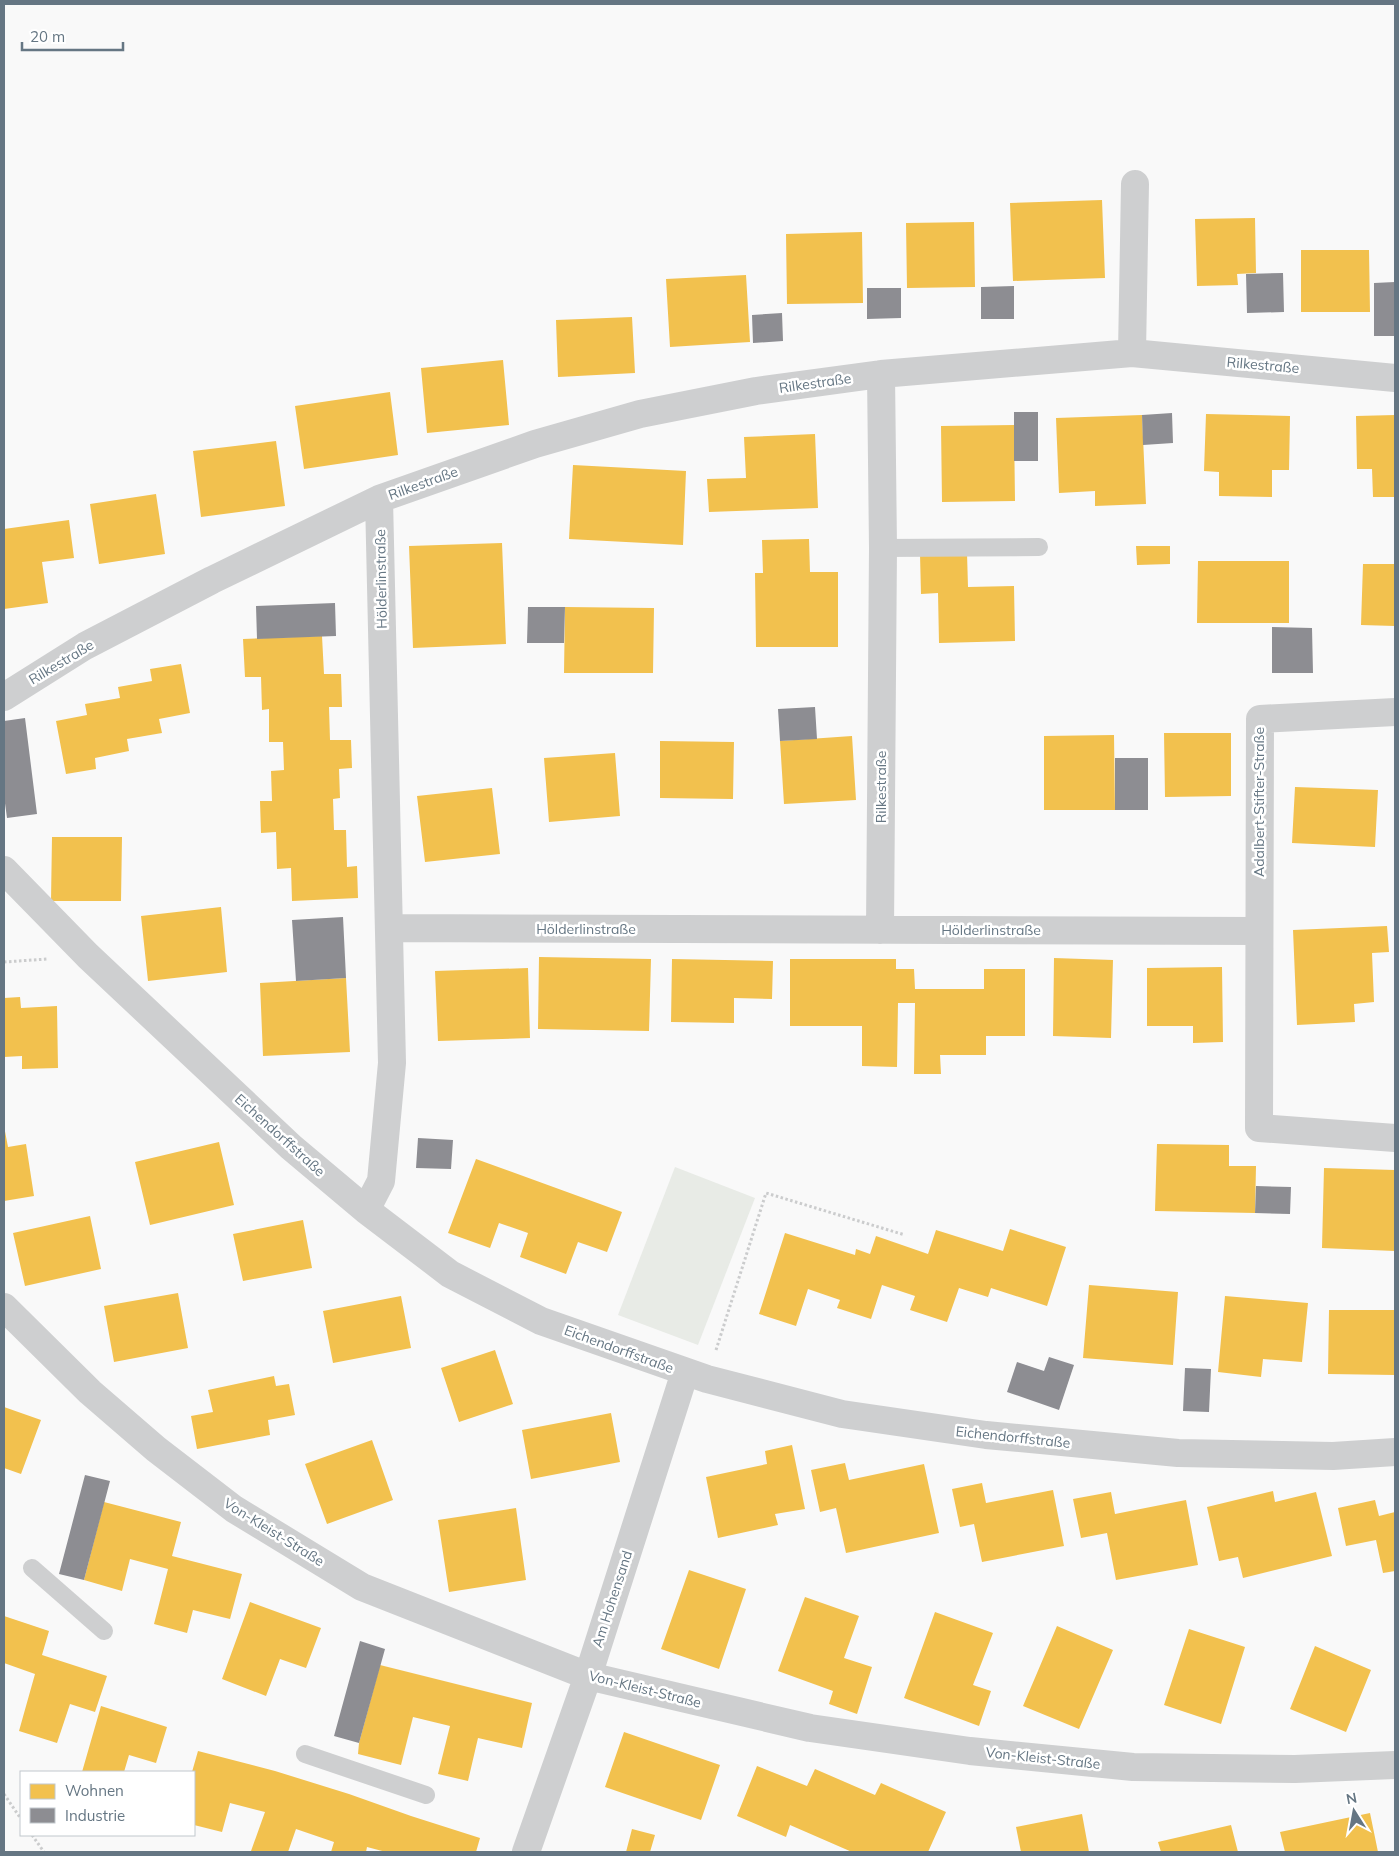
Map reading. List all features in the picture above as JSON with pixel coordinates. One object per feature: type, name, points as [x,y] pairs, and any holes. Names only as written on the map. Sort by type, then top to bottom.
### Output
[{"type":"street","points":[[1132,353],[1135,184]]},
{"type":"street","name":"Rilkestraße","points":[[4,697],[85,646],[186,593],[379,499],[536,444],[640,414],[756,391],[881,374],[1132,353],[1395,378]]},
{"type":"street","name":"Rilkestraße","points":[[880,930],[883,548],[881,374]]},
{"type":"street","name":"Hölderlinstraße","points":[[366,1210],[381,1181],[392,1063],[379,499]]},
{"type":"street","name":"Adalbert-Stifter-Straße","points":[[1259,931],[1260,719],[1395,712]]},
{"type":"street","name":"Eichendorffstraße","points":[[4,870],[88,956],[291,1147],[366,1210],[450,1274],[540,1321],[696,1376],[842,1414],[986,1435],[1178,1453],[1333,1456],[1395,1452]]},
{"type":"street","name":"Hölderlinstraße","points":[[390,928],[1259,931]]},
{"type":"street","points":[[1259,931],[1259,1128],[1395,1138]]},
{"type":"street","name":"Von-Kleist-Straße","points":[[4,1307],[90,1392],[156,1449],[234,1509],[362,1587],[588,1676],[810,1728],[970,1751],[1132,1767],[1295,1769],[1395,1766]]},
{"type":"street","name":"Am Hohensand","points":[[526,1852],[696,1376]]},
{"type":"lane","points":[[883,548],[1039,546]]},
{"type":"lane","points":[[32,1568],[104,1631]]},
{"type":"lane","points":[[305,1754],[426,1795]]},
{"type":"path","points":[[696,1376],[766,1193],[905,1235]]},
{"type":"path","points":[[4,1794],[20,1818]]},
{"type":"path","points":[[33,1836],[44,1852]]},
{"type":"shaded area","points":[[675,1167],[755,1198],[698,1345],[618,1315]]},
{"type":"building: Wohnen","points":[[1102,200],[1105,278],[1013,281],[1010,203]]},
{"type":"building: Wohnen","points":[[1255,218],[1256,273],[1237,274],[1238,285],[1197,286],[1195,219]]},
{"type":"building: Wohnen","points":[[974,222],[975,287],[907,288],[906,223]]},
{"type":"building: Wohnen","points":[[862,232],[863,303],[787,304],[786,234]]},
{"type":"building: Wohnen","points":[[1301,250],[1369,250],[1370,312],[1301,312]]},
{"type":"building: Wohnen","points":[[746,275],[750,342],[670,347],[666,279]]},
{"type":"building: Wohnen","points":[[632,317],[635,373],[558,377],[556,320]]},
{"type":"building: Wohnen","points":[[503,360],[509,425],[427,433],[421,368]]},
{"type":"building: Wohnen","points":[[390,392],[398,455],[304,469],[295,406]]},
{"type":"building: Wohnen","points":[[1206,414],[1290,416],[1289,470],[1272,470],[1272,497],[1219,496],[1219,472],[1204,471]]},
{"type":"building: Wohnen","points":[[1142,415],[1146,504],[1095,506],[1095,491],[1059,493],[1056,418]]},
{"type":"building: Wohnen","points":[[1395,415],[1395,497],[1373,497],[1372,469],[1357,469],[1356,416]]},
{"type":"building: Wohnen","points":[[1014,425],[1015,501],[942,502],[941,426]]},
{"type":"building: Wohnen","points":[[815,434],[818,508],[709,512],[707,479],[746,478],[744,437]]},
{"type":"building: Wohnen","points":[[276,441],[285,506],[201,517],[193,451]]},
{"type":"building: Wohnen","points":[[573,465],[686,471],[683,545],[569,539]]},
{"type":"building: Wohnen","points":[[156,494],[165,554],[99,564],[90,504]]},
{"type":"building: Wohnen","points":[[69,520],[74,558],[42,562],[48,603],[4,609],[4,529]]},
{"type":"building: Wohnen","points":[[809,539],[810,572],[838,572],[838,647],[756,647],[755,573],[763,573],[762,540]]},
{"type":"building: Wohnen","points":[[502,543],[506,644],[413,648],[409,546]]},
{"type":"building: Wohnen","points":[[1136,546],[1170,546],[1170,564],[1137,565]]},
{"type":"building: Wohnen","points":[[967,553],[968,587],[1014,586],[1015,641],[939,643],[938,593],[921,594],[920,554]]},
{"type":"building: Wohnen","points":[[1198,561],[1289,561],[1289,623],[1197,623]]},
{"type":"building: Wohnen","points":[[1363,564],[1395,564],[1395,626],[1361,625]]},
{"type":"building: Wohnen","points":[[565,607],[654,608],[653,673],[564,673]]},
{"type":"building: Wohnen","points":[[322,636],[324,674],[341,674],[342,707],[329,707],[330,740],[351,740],[352,768],[339,769],[340,798],[333,799],[334,830],[346,830],[347,867],[357,866],[358,898],[292,901],[291,868],[277,869],[276,832],[261,833],[260,801],[272,801],[271,771],[284,770],[283,742],[269,742],[269,709],[262,710],[261,677],[245,677],[243,639]]},
{"type":"building: Wohnen","points":[[181,664],[190,713],[159,719],[162,733],[127,739],[129,751],[95,758],[96,769],[66,774],[56,721],[87,715],[85,704],[120,698],[118,687],[152,681],[150,669]]},
{"type":"building: Wohnen","points":[[1164,733],[1231,733],[1231,796],[1165,797]]},
{"type":"building: Wohnen","points":[[1114,735],[1115,810],[1044,810],[1044,736]]},
{"type":"building: Wohnen","points":[[852,736],[856,800],[784,804],[780,741]]},
{"type":"building: Wohnen","points":[[660,741],[734,742],[733,799],[660,798]]},
{"type":"building: Wohnen","points":[[615,753],[620,816],[549,822],[544,758]]},
{"type":"building: Wohnen","points":[[1295,787],[1378,790],[1375,847],[1292,843]]},
{"type":"building: Wohnen","points":[[492,788],[500,854],[425,862],[417,796]]},
{"type":"building: Wohnen","points":[[52,837],[122,837],[121,901],[51,901]]},
{"type":"building: Wohnen","points":[[221,907],[227,972],[148,981],[141,916]]},
{"type":"building: Wohnen","points":[[1387,926],[1389,952],[1372,953],[1374,1002],[1354,1004],[1355,1022],[1297,1025],[1293,930]]},
{"type":"building: Wohnen","points":[[539,957],[651,959],[649,1031],[538,1029]]},
{"type":"building: Wohnen","points":[[1054,958],[1113,960],[1111,1038],[1053,1036]]},
{"type":"building: Wohnen","points":[[672,959],[773,961],[772,999],[734,998],[734,1023],[671,1022]]},
{"type":"building: Wohnen","points":[[790,959],[896,959],[896,969],[914,969],[915,989],[984,989],[984,969],[1025,969],[1025,1036],[986,1036],[986,1055],[940,1055],[941,1074],[914,1074],[915,1003],[898,1003],[897,1067],[862,1066],[862,1026],[790,1026]]},
{"type":"building: Wohnen","points":[[1222,967],[1223,1042],[1193,1043],[1193,1026],[1147,1026],[1147,968]]},
{"type":"building: Wohnen","points":[[528,968],[530,1038],[438,1041],[435,971]]},
{"type":"building: Wohnen","points":[[346,978],[350,1052],[263,1056],[260,983]]},
{"type":"building: Wohnen","points":[[20,997],[21,1008],[57,1006],[58,1068],[22,1069],[22,1056],[4,1057],[4,998]]},
{"type":"building: Wohnen","points":[[4,1126],[8,1147],[26,1144],[34,1196],[4,1201]]},
{"type":"building: Wohnen","points":[[219,1142],[234,1205],[150,1225],[135,1162]]},
{"type":"building: Wohnen","points":[[1157,1144],[1229,1145],[1229,1166],[1256,1166],[1255,1213],[1155,1211]]},
{"type":"building: Wohnen","points":[[476,1159],[622,1212],[607,1252],[578,1242],[566,1274],[520,1257],[528,1233],[499,1223],[490,1248],[448,1233]]},
{"type":"building: Wohnen","points":[[1324,1168],[1395,1170],[1395,1251],[1322,1248]]},
{"type":"building: Wohnen","points":[[90,1216],[101,1269],[25,1286],[13,1233]]},
{"type":"building: Wohnen","points":[[303,1220],[312,1268],[243,1281],[233,1234]]},
{"type":"building: Wohnen","points":[[1010,1229],[1066,1247],[1047,1306],[991,1288],[988,1297],[959,1288],[947,1322],[910,1310],[915,1296],[882,1285],[871,1319],[837,1308],[840,1300],[808,1289],[796,1326],[759,1314],[785,1233],[855,1255],[856,1249],[870,1254],[876,1236],[928,1254],[936,1230],[1003,1251]]},
{"type":"building: Wohnen","points":[[1089,1285],[1178,1292],[1173,1365],[1083,1358]]},
{"type":"building: Wohnen","points":[[178,1293],[188,1348],[114,1362],[104,1306]]},
{"type":"building: Wohnen","points":[[401,1296],[411,1348],[333,1363],[323,1311]]},
{"type":"building: Wohnen","points":[[1225,1296],[1308,1303],[1302,1362],[1263,1359],[1261,1377],[1218,1372]]},
{"type":"building: Wohnen","points":[[1329,1310],[1395,1310],[1395,1375],[1328,1374]]},
{"type":"building: Wohnen","points":[[495,1350],[513,1404],[459,1422],[441,1368]]},
{"type":"building: Wohnen","points":[[274,1376],[276,1386],[289,1384],[295,1415],[268,1420],[270,1435],[197,1449],[191,1416],[213,1412],[208,1390]]},
{"type":"building: Wohnen","points":[[4,1407],[41,1420],[21,1474],[4,1468]]},
{"type":"building: Wohnen","points":[[611,1413],[620,1462],[531,1479],[522,1430]]},
{"type":"building: Wohnen","points":[[372,1440],[393,1500],[327,1524],[305,1464]]},
{"type":"building: Wohnen","points":[[792,1445],[805,1509],[775,1514],[778,1525],[718,1538],[706,1477],[767,1464],[765,1451]]},
{"type":"building: Wohnen","points":[[845,1463],[849,1480],[924,1464],[939,1533],[846,1553],[836,1508],[820,1512],[811,1470]]},
{"type":"building: Wohnen","points":[[982,1483],[986,1503],[1053,1490],[1064,1546],[982,1562],[974,1524],[960,1527],[952,1489]]},
{"type":"building: Wohnen","points":[[1273,1491],[1275,1502],[1316,1492],[1332,1556],[1243,1578],[1238,1557],[1219,1561],[1207,1507]]},
{"type":"building: Wohnen","points":[[1111,1492],[1115,1514],[1186,1500],[1198,1565],[1116,1580],[1107,1533],[1081,1538],[1073,1499]]},
{"type":"building: Wohnen","points":[[1375,1500],[1379,1516],[1395,1512],[1395,1571],[1383,1573],[1376,1540],[1346,1546],[1338,1508]]},
{"type":"building: Wohnen","points":[[104,1502],[181,1522],[172,1556],[242,1574],[230,1619],[193,1610],[187,1633],[154,1624],[168,1569],[130,1559],[122,1591],[84,1580]]},
{"type":"building: Wohnen","points":[[516,1508],[526,1580],[449,1592],[438,1520]]},
{"type":"building: Wohnen","points":[[689,1570],[746,1589],[719,1669],[661,1649]]},
{"type":"building: Wohnen","points":[[805,1597],[859,1616],[844,1658],[872,1667],[857,1714],[829,1704],[833,1691],[778,1671]]},
{"type":"building: Wohnen","points":[[250,1602],[321,1628],[306,1668],[280,1659],[266,1696],[222,1679]]},
{"type":"building: Wohnen","points":[[935,1612],[993,1633],[973,1685],[991,1691],[979,1726],[904,1698]]},
{"type":"building: Wohnen","points":[[4,1616],[49,1631],[42,1655],[107,1676],[95,1712],[70,1704],[57,1743],[19,1731],[35,1674],[4,1663]]},
{"type":"building: Wohnen","points":[[1057,1626],[1113,1650],[1079,1729],[1023,1706]]},
{"type":"building: Wohnen","points":[[1189,1629],[1245,1647],[1221,1724],[1164,1705]]},
{"type":"building: Wohnen","points":[[1315,1646],[1371,1670],[1346,1732],[1290,1709]]},
{"type":"building: Wohnen","points":[[380,1665],[532,1703],[522,1748],[478,1738],[468,1781],[438,1774],[450,1726],[413,1717],[401,1765],[358,1754],[359,1743]]},
{"type":"building: Wohnen","points":[[101,1706],[167,1727],[156,1763],[129,1755],[124,1771],[82,1771]]},
{"type":"building: Wohnen","points":[[624,1732],[720,1765],[701,1820],[605,1787]]},
{"type":"building: Wohnen","points":[[198,1751],[275,1771],[480,1838],[476,1852],[386,1852],[367,1847],[366,1852],[331,1852],[334,1842],[296,1829],[288,1852],[251,1851],[265,1812],[230,1803],[222,1832],[195,1825],[195,1771],[192,1771]]},
{"type":"building: Wohnen","points":[[757,1766],[807,1786],[815,1769],[875,1795],[881,1783],[946,1812],[928,1852],[852,1852],[790,1825],[786,1837],[737,1816]]},
{"type":"building: Wohnen","points":[[1370,1813],[1378,1852],[1285,1852],[1280,1832]]},
{"type":"building: Wohnen","points":[[1082,1814],[1089,1852],[1021,1852],[1016,1827]]},
{"type":"building: Wohnen","points":[[1231,1825],[1238,1852],[1161,1852],[1158,1842]]},
{"type":"building: Wohnen","points":[[632,1829],[655,1835],[650,1852],[626,1852]]},
{"type":"building: Industrie","points":[[1283,273],[1284,312],[1247,313],[1246,274]]},
{"type":"building: Industrie","points":[[1395,282],[1395,336],[1374,336],[1374,283]]},
{"type":"building: Industrie","points":[[1014,286],[1014,319],[981,319],[981,287]]},
{"type":"building: Industrie","points":[[867,288],[901,288],[901,318],[867,319]]},
{"type":"building: Industrie","points":[[782,313],[783,341],[753,343],[752,315]]},
{"type":"building: Industrie","points":[[1014,412],[1038,412],[1038,461],[1014,461]]},
{"type":"building: Industrie","points":[[1172,413],[1173,443],[1143,445],[1142,415]]},
{"type":"building: Industrie","points":[[335,603],[336,636],[257,639],[256,606]]},
{"type":"building: Industrie","points":[[528,607],[565,607],[564,643],[527,643]]},
{"type":"building: Industrie","points":[[1272,627],[1312,628],[1313,673],[1272,673]]},
{"type":"building: Industrie","points":[[815,707],[817,739],[780,741],[778,709]]},
{"type":"building: Industrie","points":[[25,718],[37,814],[7,818],[4,796],[4,721]]},
{"type":"building: Industrie","points":[[1115,758],[1148,758],[1148,810],[1115,810]]},
{"type":"building: Industrie","points":[[343,917],[346,978],[296,981],[292,920]]},
{"type":"building: Industrie","points":[[418,1138],[453,1140],[451,1169],[416,1168]]},
{"type":"building: Industrie","points":[[1256,1186],[1291,1187],[1290,1214],[1255,1213]]},
{"type":"building: Industrie","points":[[1049,1357],[1074,1365],[1059,1410],[1007,1392],[1017,1362],[1044,1371]]},
{"type":"building: Industrie","points":[[1185,1368],[1211,1369],[1209,1412],[1183,1411]]},
{"type":"building: Industrie","points":[[85,1475],[110,1481],[84,1580],[59,1574]]},
{"type":"building: Industrie","points":[[360,1641],[385,1649],[359,1743],[334,1736]]}]
